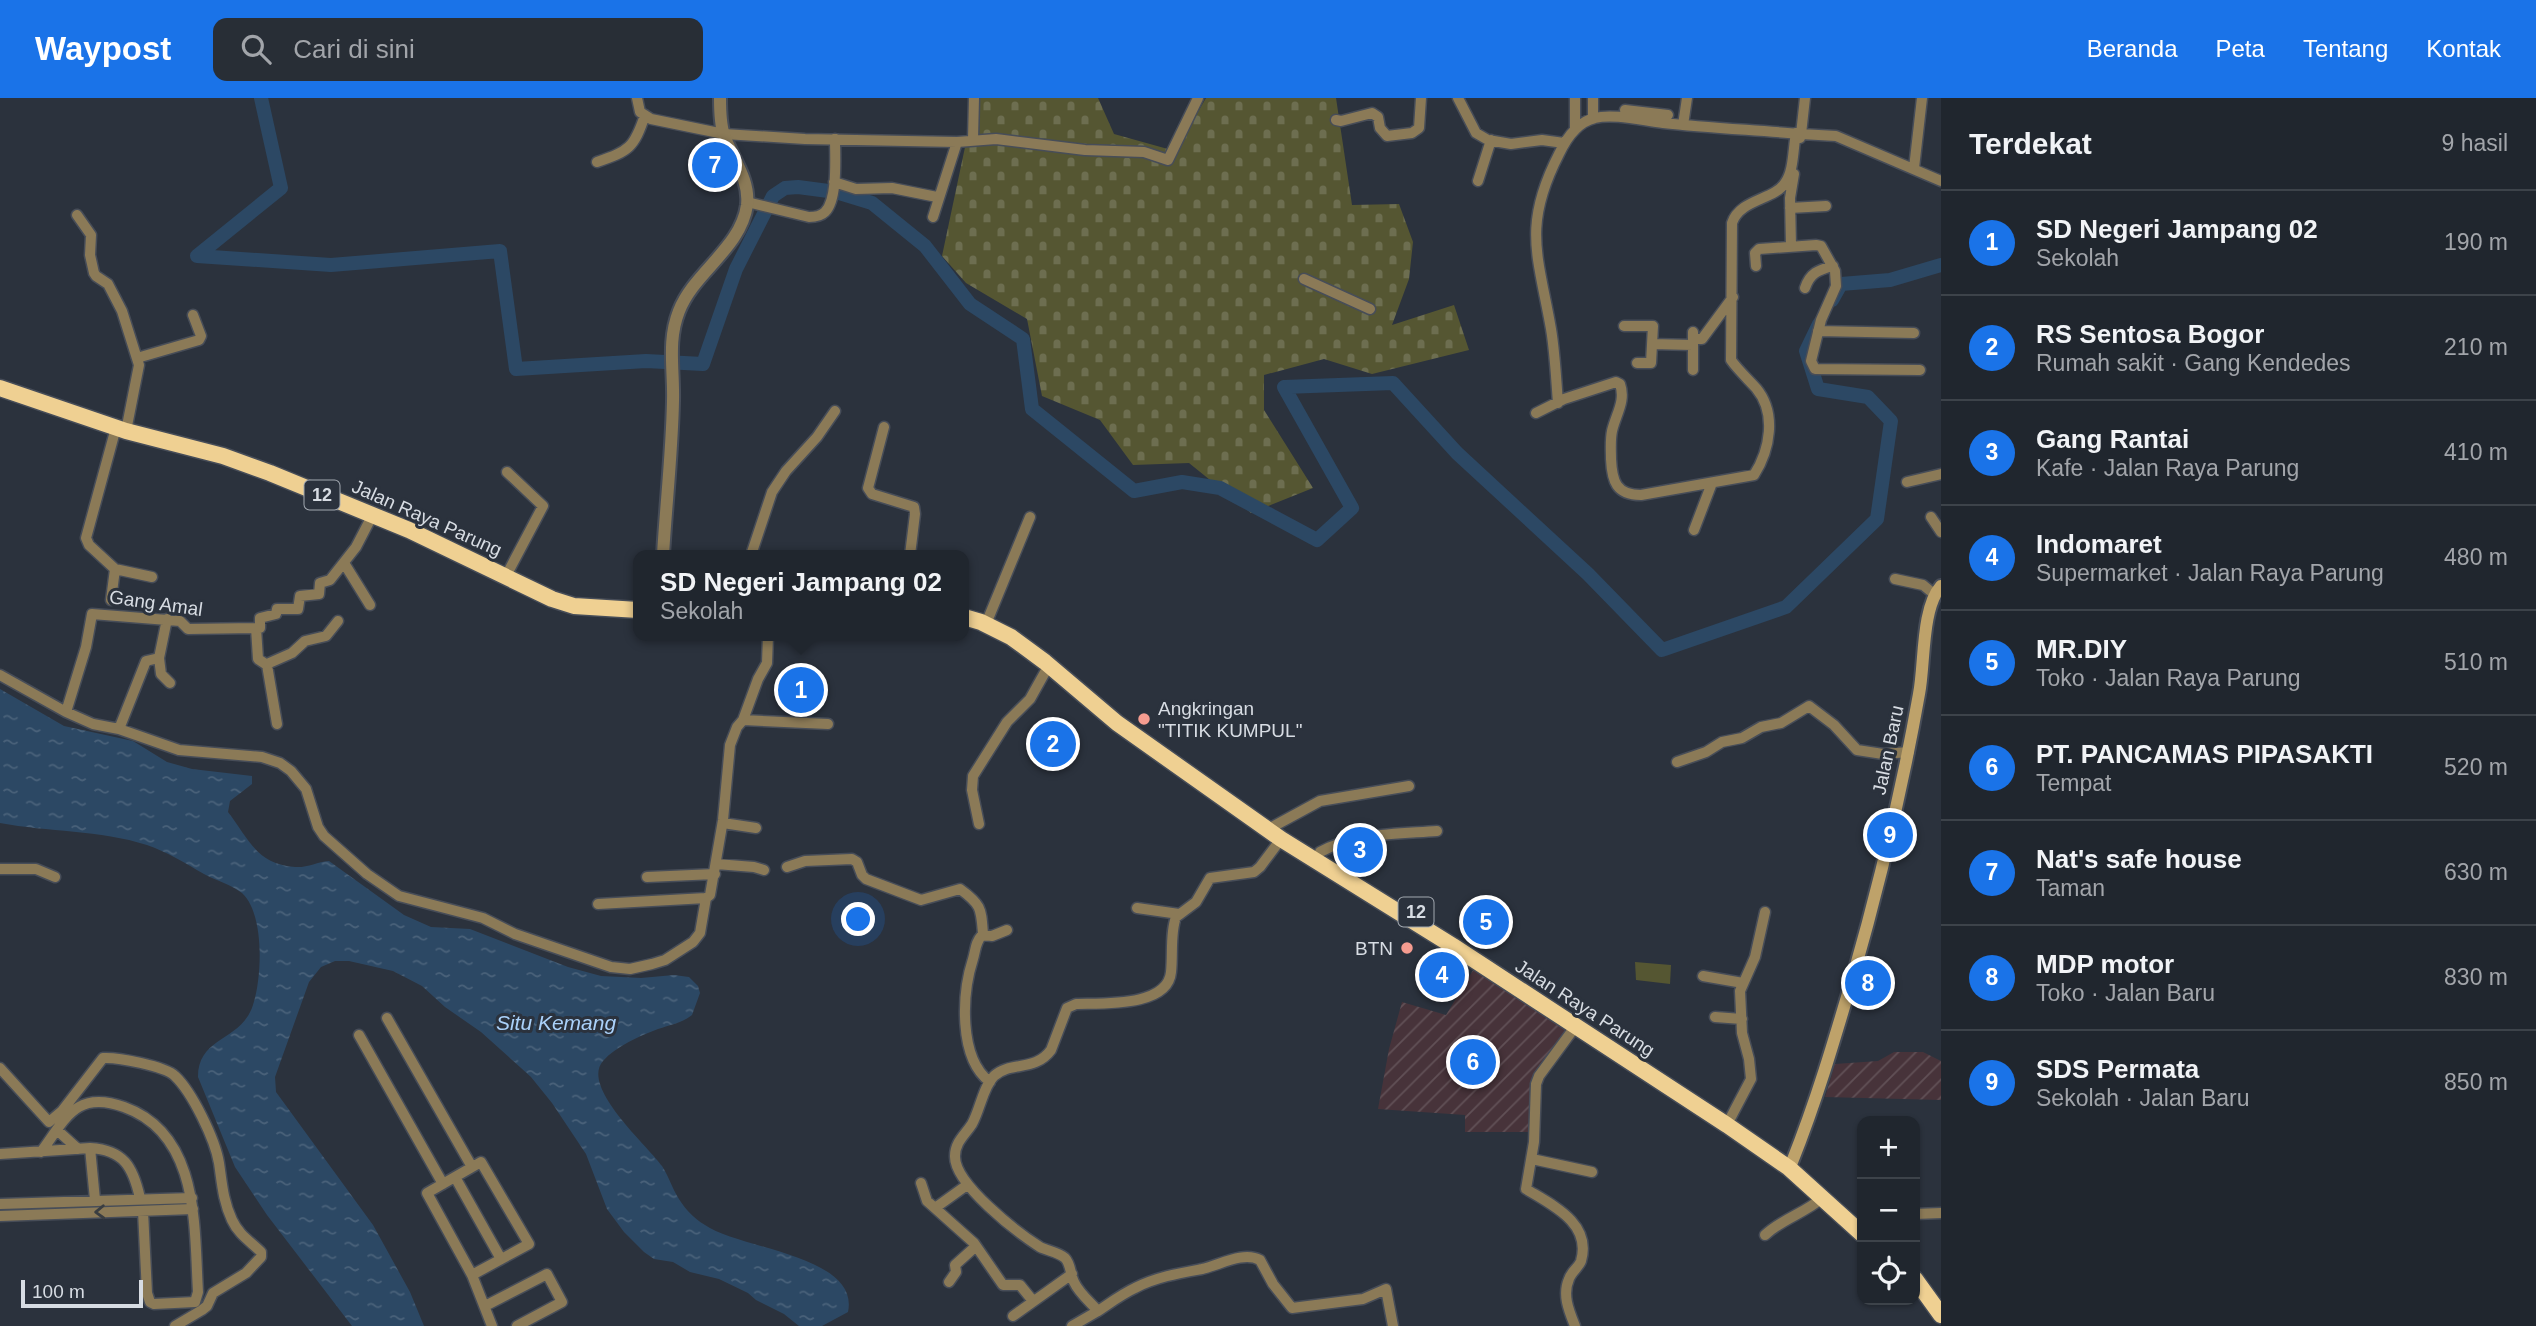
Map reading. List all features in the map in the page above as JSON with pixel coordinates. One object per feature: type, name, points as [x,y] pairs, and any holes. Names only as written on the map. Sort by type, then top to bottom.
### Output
[{"type":"highway","name":"Jalan Raya Parung","points":[[0,388],[120,433],[223,456],[270,473],[409,530],[552,599],[575,607],[633,610]]},
{"type":"highway","name":"Jalan Raya Parung","points":[[0,396],[261,476],[370,520],[549,605],[571,612],[633,617]]},
{"type":"highway","name":"Jalan Raya Parung","points":[[969,613],[1014,632],[1117,723],[1278,833],[1789,1168],[1857,1230]]},
{"type":"highway","name":"Jalan Raya Parung","points":[[969,618],[1011,637],[1093,699]]},
{"type":"highway","name":"Jalan Raya Parung","points":[[1278,833],[1320,852],[1458,938],[1731,1117],[1792,1162],[1857,1220]]},
{"type":"highway","points":[[1920,1286],[1941,1315]]},
{"type":"highway","points":[[1920,1299],[1938,1326]]},
{"type":"main road","name":"Jalan Baru","points":[[1792,1162],[1826,1072],[1862,946],[1909,752],[1938,590]]},
{"type":"street","points":[[638,98],[640,112],[651,118],[724,134],[957,142],[996,139],[1085,150],[1121,149],[1144,152],[1168,160],[1198,98]]},
{"type":"street","points":[[663,550],[673,402],[670,350],[673,330],[679,309],[692,288],[733,238],[753,204],[724,134],[720,98]]},
{"type":"street","points":[[974,98],[974,139]]},
{"type":"street","points":[[1336,120],[1342,121],[1372,113],[1378,117],[1380,128],[1387,136],[1412,133],[1419,128],[1421,98]]},
{"type":"street","points":[[1458,98],[1476,133],[1491,141],[1511,144],[1542,140],[1564,143]]},
{"type":"street","points":[[1575,98],[1575,130]]},
{"type":"street","points":[[1593,98],[1593,118]]},
{"type":"street","points":[[1624,114],[1626,98]]},
{"type":"street","points":[[1683,125],[1687,98]]},
{"type":"street","points":[[1791,246],[1790,198],[1805,98]]},
{"type":"street","points":[[1914,168],[1922,98]]},
{"type":"street","points":[[1624,114],[1683,125],[1836,136],[1941,181]]},
{"type":"street","points":[[1558,403],[1550,327],[1534,241],[1546,177],[1564,143],[1575,130],[1593,118],[1624,114],[1668,115]]},
{"type":"street","points":[[597,162],[629,149],[638,135],[645,115]]},
{"type":"street","points":[[1536,413],[1616,382],[1620,384],[1623,401],[1611,442],[1612,479],[1617,488],[1625,493],[1641,495],[1754,475],[1762,463],[1767,445],[1768,409],[1758,390],[1731,360],[1734,218],[1743,208],[1787,182],[1799,134]]},
{"type":"street","points":[[753,204],[809,217],[825,212],[834,183],[835,139]]},
{"type":"street","points":[[1478,181],[1491,141]]},
{"type":"street","points":[[933,217],[937,197],[957,142]]},
{"type":"street","points":[[834,183],[856,189],[892,188],[937,197]]},
{"type":"street","points":[[1790,208],[1826,206]]},
{"type":"street","points":[[76,215],[91,234],[90,255],[94,273],[108,284],[122,312],[139,372],[120,433],[98,488],[86,542],[115,569],[152,577]]},
{"type":"street","points":[[1756,266],[1755,253],[1759,249],[1821,246],[1834,268],[1836,286],[1818,331],[1811,361],[1815,369],[1920,370]]},
{"type":"street","points":[[1805,288],[1809,277],[1819,270],[1834,268]]},
{"type":"street","points":[[1304,279],[1370,309]]},
{"type":"street","points":[[1652,344],[1702,339],[1733,297]]},
{"type":"street","points":[[137,358],[199,340],[201,336],[193,315]]},
{"type":"street","points":[[1624,326],[1653,326],[1651,363],[1637,363]]},
{"type":"street","points":[[1818,331],[1914,333]]},
{"type":"street","points":[[1693,339],[1693,370]]},
{"type":"street","points":[[753,550],[772,492],[835,411]]},
{"type":"street","points":[[884,427],[868,490],[872,494],[914,507],[911,550]]},
{"type":"street","points":[[506,576],[543,507],[507,472]]},
{"type":"street","points":[[1907,482],[1941,474]]},
{"type":"street","points":[[1694,530],[1712,483]]},
{"type":"street","points":[[988,619],[1030,517]]},
{"type":"street","points":[[1931,517],[1941,532]]},
{"type":"street","points":[[267,664],[258,659],[256,628],[261,627],[260,618],[277,614],[277,609],[298,609],[300,596],[319,594],[320,582],[329,581],[344,563],[370,520]]},
{"type":"street","points":[[344,563],[370,606]]},
{"type":"street","points":[[111,600],[115,569]]},
{"type":"street","points":[[1895,579],[1938,590]]},
{"type":"street","name":"Gang Amal","points":[[65,712],[86,647],[92,614],[96,612],[180,621],[188,629],[256,628]]},
{"type":"street","points":[[167,619],[159,658],[161,674],[170,683]]},
{"type":"street","points":[[267,664],[292,653],[305,641],[326,636],[338,621]]},
{"type":"street","points":[[0,675],[65,712],[93,724],[119,729],[179,750],[262,757],[280,763],[291,771],[306,789],[318,827],[324,836],[367,874],[399,896],[483,918],[515,934],[611,967],[629,969],[665,960],[693,942],[700,933],[706,898],[710,895],[716,869],[730,745],[767,663],[768,641]]},
{"type":"street","points":[[119,729],[146,661],[159,658]]},
{"type":"street","points":[[267,664],[277,724]]},
{"type":"street","points":[[979,824],[972,790],[973,776],[1007,722],[1030,699],[1049,665]]},
{"type":"street","points":[[1677,762],[1706,752],[1722,742],[1742,738],[1761,727],[1777,724],[1809,706],[1825,716],[1857,750],[1883,754],[1909,752]]},
{"type":"street","points":[[743,720],[828,724]]},
{"type":"street","points":[[1098,1311],[1074,1283],[1065,1258],[1039,1246],[978,1197],[956,1167],[954,1154],[959,1139],[971,1125],[990,1082],[999,1073],[1035,1063],[1047,1056],[1067,1008],[1144,998],[1165,989],[1171,979],[1174,922],[1179,914],[1196,902],[1210,878],[1254,872],[1260,867],[1278,833],[1321,801],[1409,786]]},
{"type":"street","points":[[723,823],[756,828]]},
{"type":"street","points":[[1320,852],[1331,846],[1375,836],[1437,831]]},
{"type":"street","points":[[787,867],[805,861],[852,859],[857,862],[866,879],[921,900],[960,889],[977,902],[981,907],[983,934],[975,945],[964,995],[970,1048],[980,1073],[990,1082]]},
{"type":"street","points":[[648,877],[716,869],[754,867],[764,870]]},
{"type":"street","points":[[0,869],[36,869],[55,877]]},
{"type":"street","points":[[598,904],[706,898]]},
{"type":"street","points":[[1137,908],[1179,914]]},
{"type":"street","points":[[1731,1117],[1751,1079],[1740,991],[1755,957],[1765,912]]},
{"type":"street","points":[[983,934],[992,936],[1007,930]]},
{"type":"street","points":[[1703,976],[1743,983]]},
{"type":"street","points":[[1715,1017],[1742,1019]]},
{"type":"street","points":[[387,1018],[472,1167]]},
{"type":"street","points":[[1575,1027],[1536,1084],[1532,1159],[1526,1189],[1565,1213],[1578,1228],[1582,1244],[1581,1263],[1569,1277],[1566,1289],[1566,1304],[1575,1326]]},
{"type":"street","points":[[359,1035],[443,1184]]},
{"type":"street","points":[[0,1068],[49,1122],[62,1111],[103,1058],[160,1068],[175,1076],[182,1084],[198,1111],[216,1153],[222,1192],[233,1221],[243,1237],[261,1252],[261,1257],[246,1273],[213,1293],[207,1306],[175,1326]]},
{"type":"street","points":[[41,1152],[72,1111],[90,1102],[106,1103],[134,1111],[157,1127],[173,1146],[183,1166],[192,1203],[198,1292],[197,1299],[191,1304],[150,1302],[147,1293],[144,1211]]},
{"type":"street","points":[[57,1130],[78,1149]]},
{"type":"street","points":[[90,1148],[95,1200]]},
{"type":"street","points":[[0,1153],[105,1149],[121,1158],[134,1174],[140,1198]]},
{"type":"street","points":[[1532,1159],[1592,1172]]},
{"type":"street","points":[[472,1275],[529,1244],[481,1162],[427,1193],[472,1275],[492,1326]]},
{"type":"street","points":[[455,1177],[501,1259]]},
{"type":"street","points":[[921,1183],[927,1201],[974,1243],[1003,1285],[1020,1285],[1033,1301]]},
{"type":"street","points":[[935,1208],[967,1185]]},
{"type":"street","points":[[0,1203],[140,1198],[192,1203]]},
{"type":"street","points":[[1765,1235],[1779,1223],[1822,1198]]},
{"type":"street","points":[[0,1216],[144,1211],[192,1203]]},
{"type":"street","points":[[1920,1214],[1941,1213]]},
{"type":"street","points":[[949,1282],[956,1272],[955,1265],[975,1247]]},
{"type":"street","points":[[1072,1326],[1136,1287],[1179,1271],[1203,1269],[1253,1257],[1260,1260],[1273,1284],[1292,1308],[1363,1299],[1386,1289],[1392,1326]]},
{"type":"street","points":[[485,1307],[547,1273],[562,1302],[517,1326]]},
{"type":"street","points":[[1013,1316],[1072,1274]]},
{"type":"shaded area","points":[[1475,967],[1579,1034],[1553,1063],[1540,1085],[1540,1132],[1465,1132],[1465,1115],[1378,1109],[1389,1049],[1402,1002],[1446,1015]]},
{"type":"shaded area","points":[[1894,1052],[1923,1052],[1941,1061],[1941,1100],[1825,1097],[1835,1064],[1878,1061]]},
{"type":"green space","points":[[971,98],[1098,98],[1114,134],[1175,151],[1206,98],[1336,98],[1352,205],[1399,204],[1413,242],[1409,279],[1392,325],[1454,305],[1469,350],[1372,374],[1324,359],[1264,375],[1264,410],[1313,488],[1251,513],[1189,463],[1133,465],[1100,420],[1042,396],[1027,319],[966,283],[942,256],[968,133]]},
{"type":"green space","points":[[1635,962],[1671,965],[1670,984],[1636,980]]},
{"type":"water","name":"Situ Kemang","points":[[0,689],[64,726],[133,741],[167,762],[192,769],[252,776],[252,784],[230,801],[228,812],[255,848],[271,861],[299,867],[329,861],[404,915],[431,927],[470,929],[568,967],[601,976],[689,977],[698,986],[700,993],[692,1015],[636,1038],[615,1051],[603,1061],[598,1072],[601,1086],[619,1116],[662,1166],[679,1199],[692,1216],[721,1233],[817,1266],[835,1278],[847,1293],[848,1312],[822,1326],[799,1326],[784,1314],[719,1279],[690,1272],[673,1262],[654,1259],[624,1232],[607,1209],[586,1154],[531,1077],[481,1032],[445,1007],[422,986],[393,971],[349,961],[335,961],[321,967],[309,982],[275,1077],[276,1092],[373,1225],[410,1292],[424,1326],[352,1326],[267,1215],[235,1167],[198,1077],[205,1054],[239,1026],[253,1005],[260,947],[255,916],[249,903],[242,893],[147,845],[92,834],[0,823]]},
{"type":"waterway","points":[[261,98],[281,188],[197,256],[331,265],[500,251],[516,369],[646,361],[703,364],[736,269],[773,196],[785,188],[798,187],[836,192],[872,203],[925,246],[970,304],[1023,339],[1032,409],[1134,491],[1182,482],[1220,488],[1317,540],[1352,508],[1284,387],[1393,383],[1457,453],[1588,574],[1662,650],[1786,607],[1877,519],[1891,421],[1868,397],[1818,389],[1806,351],[1819,324]]},
{"type":"waterway","points":[[1832,300],[1841,284],[1890,280],[1941,265]]},
{"type":"place","name":"Nat's safe house","points":[[715,165]]},
{"type":"place","name":"SD Negeri Jampang 02","points":[[801,690]]},
{"type":"place","name":"Angkringan \"TITIK KUMPUL\"","points":[[1144,719]]},
{"type":"place","name":"RS Sentosa Bogor","points":[[1053,744]]},
{"type":"place","name":"SDS Permata","points":[[1890,835]]},
{"type":"place","name":"Gang Rantai","points":[[1360,850]]},
{"type":"place","name":"MR.DIY","points":[[1486,922]]},
{"type":"place","name":"BTN","points":[[1407,948]]},
{"type":"place","name":"Indomaret","points":[[1442,975]]},
{"type":"place","name":"MDP motor","points":[[1868,983]]},
{"type":"place","name":"PT. PANCAMAS PIPASAKTI","points":[[1473,1062]]}]
